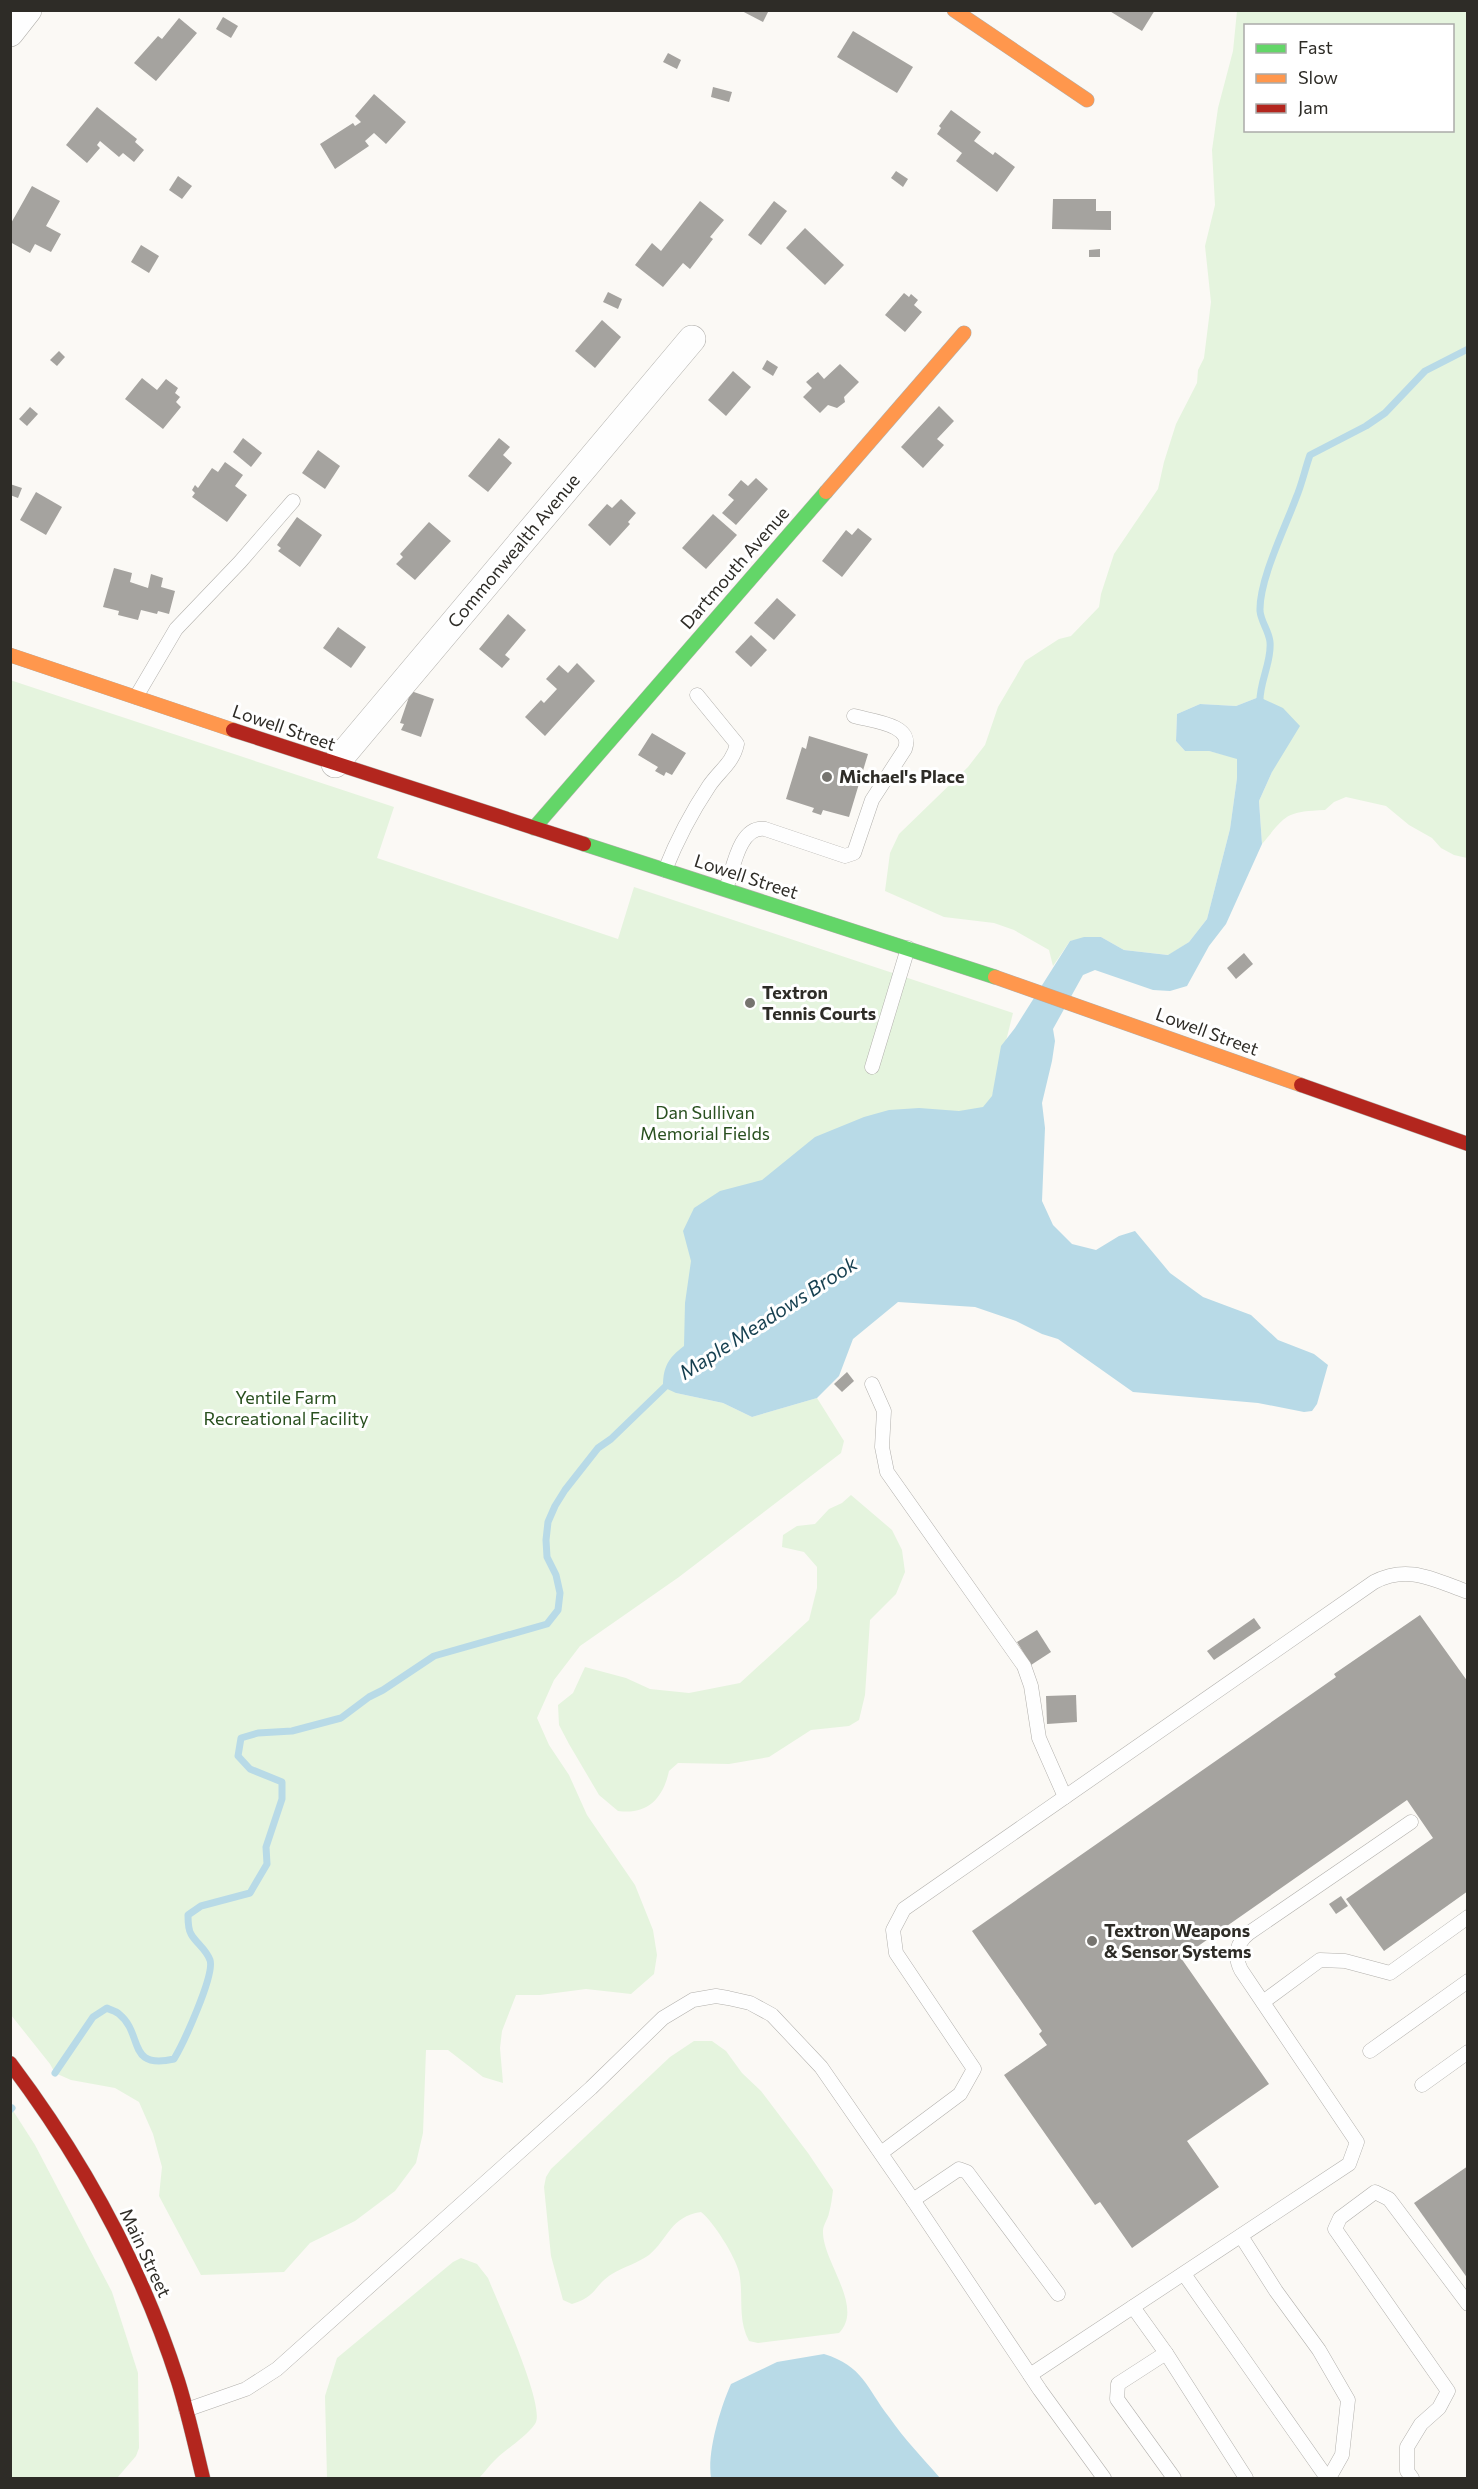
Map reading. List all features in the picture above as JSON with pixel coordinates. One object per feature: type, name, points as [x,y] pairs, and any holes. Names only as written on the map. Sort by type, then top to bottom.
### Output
[{"type":"main road","points":[[954,10],[1087,100]]},
{"type":"main road","name":"Dartmouth Avenue","points":[[534,828],[964,333]]},
{"type":"main road","name":"Lowell Street","points":[[10,655],[335,764],[1023,986],[1467,1144]]},
{"type":"main road","name":"Main Street","points":[[10,2063],[71,2149],[115,2228],[149,2304],[177,2380],[202,2478]]},
{"type":"street","points":[[10,33],[28,10]]},
{"type":"street","name":"Commonwealth Avenue","points":[[335,764],[692,339]]},
{"type":"lane","points":[[136,697],[176,629],[240,562],[293,501]]},
{"type":"lane","points":[[665,870],[681,832],[711,783],[734,756],[737,744],[697,695]]},
{"type":"lane","points":[[726,889],[743,839],[749,831],[755,829],[765,829],[845,856],[854,853],[872,800],[908,741],[905,733],[898,728],[854,716]]},
{"type":"lane","points":[[872,1067],[908,948]]},
{"type":"lane","points":[[872,1384],[884,1411],[882,1447],[887,1472],[1024,1666],[1031,1686],[1039,1738],[1065,1797]]},
{"type":"lane","points":[[881,2153],[960,2094],[974,2069],[896,1953],[893,1930],[899,1915],[910,1904],[1381,1578],[1397,1573],[1414,1574],[1467,1592]]},
{"type":"lane","points":[[1030,2375],[1349,2164],[1357,2142],[1239,1965],[1237,1950],[1245,1936],[1411,1822]]},
{"type":"lane","points":[[1263,2002],[1320,1960],[1346,1961],[1390,1972],[1467,1917]]},
{"type":"lane","points":[[1370,2051],[1467,1981]]},
{"type":"lane","points":[[186,2410],[246,2389],[277,2369],[591,2088],[663,2018],[693,2000],[716,1996],[750,2003],[772,2015],[820,2067],[881,2153],[1030,2375],[1104,2478]]},
{"type":"lane","points":[[1422,2085],[1467,2052]]},
{"type":"lane","points":[[913,2200],[959,2169],[967,2172],[1058,2294]]},
{"type":"lane","points":[[1412,2478],[1407,2470],[1407,2447],[1421,2424],[1439,2408],[1448,2391],[1335,2229],[1340,2218],[1374,2192],[1389,2199],[1467,2304]]},
{"type":"lane","points":[[1184,2274],[1328,2478],[1342,2455],[1348,2400],[1319,2350],[1276,2291],[1241,2236]]},
{"type":"lane","points":[[1133,2307],[1166,2353],[1244,2478]]},
{"type":"lane","points":[[1166,2353],[1118,2384],[1118,2399],[1174,2478]]},
{"type":"green space","points":[[1237,11],[1467,11],[1467,858],[1454,855],[1441,848],[1432,838],[1409,825],[1386,806],[1346,797],[1334,802],[1325,810],[1288,816],[1262,844],[1259,801],[1272,772],[1259,697],[1236,706],[1200,704],[1177,714],[1176,741],[1185,751],[1209,751],[1237,758],[1237,778],[1230,829],[1207,919],[1189,942],[1169,955],[1124,950],[1101,937],[1070,941],[1053,966],[1049,950],[1014,930],[994,923],[944,917],[885,891],[890,853],[899,834],[968,767],[985,745],[998,707],[1025,661],[1059,639],[1071,636],[1099,607],[1114,554],[1158,489],[1176,424],[1197,383],[1198,370],[1204,358],[1211,302],[1205,246],[1215,205],[1212,150],[1218,108],[1233,51]]},
{"type":"green space","points":[[10,680],[394,807],[377,858],[618,939],[634,887],[1013,1013],[968,1193],[676,1393],[723,1403],[752,1417],[817,1398],[844,1441],[841,1453],[679,1577],[580,1646],[554,1680],[537,1718],[549,1745],[569,1775],[587,1815],[635,1885],[653,1930],[657,1955],[654,1974],[631,1994],[586,1989],[540,1995],[516,1995],[502,2031],[500,2048],[503,2083],[483,2077],[448,2050],[426,2050],[423,2133],[416,2163],[395,2191],[355,2221],[310,2243],[284,2272],[201,2275],[159,2196],[162,2167],[153,2134],[139,2102],[115,2088],[71,2080],[55,2073],[11,2015]]},
{"type":"green space","points":[[851,1495],[892,1530],[902,1550],[905,1572],[896,1594],[870,1620],[865,1695],[859,1720],[849,1726],[811,1730],[769,1757],[729,1764],[678,1763],[669,1771],[663,1790],[652,1803],[637,1810],[618,1811],[599,1795],[559,1725],[558,1705],[573,1693],[585,1667],[626,1678],[650,1689],[689,1693],[740,1683],[809,1620],[817,1588],[817,1567],[804,1552],[782,1547],[783,1535],[797,1526],[815,1524],[829,1509],[842,1503]]},
{"type":"green space","points":[[694,2041],[712,2041],[726,2051],[742,2073],[761,2091],[833,2190],[830,2210],[823,2231],[824,2243],[845,2297],[846,2322],[839,2333],[758,2343],[749,2341],[743,2324],[737,2265],[717,2231],[701,2212],[676,2223],[649,2255],[606,2278],[587,2298],[572,2304],[563,2300],[551,2256],[544,2187],[546,2177],[551,2169],[670,2057]]},
{"type":"green space","points":[[10,2106],[35,2145],[112,2292],[138,2373],[139,2448],[136,2456],[117,2478],[11,2478]]},
{"type":"green space","points":[[461,2258],[477,2264],[488,2278],[528,2377],[537,2414],[535,2424],[494,2461],[479,2478],[327,2478],[325,2396],[337,2358],[453,2262]]},
{"type":"water","points":[[1259,697],[1283,708],[1300,726],[1272,772],[1259,801],[1262,844],[1226,924],[1209,946],[1187,986],[1170,991],[1153,990],[1095,970],[1083,975],[1053,1029],[1055,1041],[1042,1103],[1045,1128],[1042,1201],[1053,1225],[1072,1244],[1096,1250],[1119,1236],[1135,1231],[1170,1273],[1203,1297],[1251,1315],[1278,1340],[1314,1354],[1328,1365],[1317,1404],[1312,1411],[1304,1412],[1258,1403],[1133,1392],[1058,1339],[1016,1321],[975,1307],[898,1302],[853,1339],[839,1376],[817,1398],[752,1417],[723,1403],[676,1393],[663,1387],[668,1363],[684,1346],[685,1303],[691,1261],[683,1231],[694,1208],[720,1191],[762,1180],[815,1137],[864,1117],[889,1110],[919,1108],[959,1111],[983,1107],[992,1096],[1001,1046],[1015,1028],[1070,941],[1084,937],[1101,937],[1124,950],[1168,955],[1189,942],[1207,919],[1230,829],[1237,778],[1237,759],[1209,751],[1185,751],[1176,741],[1177,714],[1200,704],[1236,706]]},
{"type":"water","points":[[824,2354],[856,2371],[901,2433],[940,2478],[711,2478],[711,2456],[715,2431],[731,2384],[777,2362]]},
{"type":"building","points":[[740,10],[769,10],[763,22]]},
{"type":"building","points":[[1108,10],[1155,10],[1142,31]]},
{"type":"building","points":[[223,17],[238,26],[231,38],[216,29]]},
{"type":"building","points":[[179,18],[197,33],[156,81],[134,63],[158,36],[162,39]]},
{"type":"building","points":[[853,31],[913,67],[897,93],[837,57]]},
{"type":"building","points":[[668,53],[681,60],[677,69],[663,62]]},
{"type":"building","points":[[713,87],[732,92],[729,102],[711,97]]},
{"type":"building","points":[[374,94],[406,122],[386,144],[374,133],[365,141],[369,146],[335,169],[320,144],[353,123],[355,126],[361,122],[355,116]]},
{"type":"building","points":[[97,107],[137,139],[135,142],[144,150],[134,162],[123,153],[119,157],[100,141],[97,145],[100,148],[87,163],[66,145]]},
{"type":"building","points":[[951,110],[981,132],[974,141],[993,155],[995,152],[1015,167],[997,192],[956,161],[962,153],[937,134],[941,128],[939,126]]},
{"type":"building","points":[[896,171],[908,179],[903,187],[891,178]]},
{"type":"building","points":[[178,176],[192,186],[182,199],[169,190]]},
{"type":"building","points":[[32,186],[60,201],[46,226],[61,234],[51,252],[35,244],[30,253],[10,242],[10,225]]},
{"type":"building","points":[[1053,199],[1096,199],[1096,211],[1111,211],[1111,230],[1052,229]]},
{"type":"building","points":[[700,201],[724,220],[710,237],[713,239],[690,269],[683,263],[663,287],[635,265],[652,243],[661,251]]},
{"type":"building","points":[[774,201],[787,211],[761,245],[748,235]]},
{"type":"building","points":[[805,228],[844,265],[825,285],[786,248]]},
{"type":"building","points":[[141,245],[159,256],[149,273],[131,262]]},
{"type":"building","points":[[1100,249],[1100,257],[1089,257],[1089,250]]},
{"type":"building","points":[[608,292],[622,299],[618,309],[603,302]]},
{"type":"building","points":[[904,293],[909,297],[911,294],[918,300],[914,305],[922,312],[905,332],[885,315]]},
{"type":"building","points":[[602,320],[621,337],[595,368],[575,351]]},
{"type":"building","points":[[59,351],[65,357],[57,366],[50,360]]},
{"type":"building","points":[[767,360],[778,367],[773,376],[762,369]]},
{"type":"building","points":[[840,364],[859,382],[844,397],[845,402],[837,408],[828,405],[820,413],[803,397],[812,388],[806,382],[818,372],[824,379]]},
{"type":"building","points":[[733,371],[751,387],[726,416],[708,400]]},
{"type":"building","points":[[142,378],[157,390],[166,379],[178,388],[175,393],[180,397],[176,402],[181,407],[163,429],[125,399]]},
{"type":"building","points":[[939,406],[954,421],[937,439],[944,445],[923,468],[901,447]]},
{"type":"building","points":[[30,407],[38,414],[27,426],[19,419]]},
{"type":"building","points":[[243,438],[262,453],[251,467],[233,452]]},
{"type":"building","points":[[499,438],[510,447],[503,455],[512,463],[488,492],[468,476]]},
{"type":"building","points":[[318,450],[340,466],[325,489],[302,473]]},
{"type":"building","points":[[225,462],[243,475],[235,486],[247,495],[227,522],[192,497],[195,493],[192,490],[195,485],[198,488],[212,468],[218,472]]},
{"type":"building","points":[[756,478],[768,489],[736,525],[722,513],[734,500],[728,495],[741,480],[748,486]]},
{"type":"building","points":[[10,484],[22,488],[18,498],[10,495]]},
{"type":"building","points":[[36,492],[62,507],[46,535],[20,520]]},
{"type":"building","points":[[621,499],[636,513],[628,522],[630,524],[610,546],[588,525],[607,504],[612,508]]},
{"type":"building","points":[[713,514],[737,535],[706,569],[682,548]]},
{"type":"building","points":[[297,517],[322,535],[300,567],[278,551],[281,548],[277,545]]},
{"type":"building","points":[[429,522],[451,541],[415,580],[396,564],[403,557],[400,554]]},
{"type":"building","points":[[858,528],[872,539],[842,577],[822,561],[846,530],[852,535]]},
{"type":"building","points":[[114,568],[132,573],[130,582],[148,588],[151,574],[163,578],[161,587],[175,591],[169,614],[141,610],[138,620],[118,615],[119,611],[103,607]]},
{"type":"building","points":[[777,598],[796,615],[774,640],[754,623]]},
{"type":"building","points":[[508,614],[526,630],[505,655],[510,659],[502,668],[479,649]]},
{"type":"building","points":[[338,627],[366,647],[351,668],[323,648]]},
{"type":"building","points":[[751,635],[767,650],[751,667],[735,652]]},
{"type":"building","points":[[577,663],[595,681],[545,736],[525,717],[541,700],[544,703],[557,689],[546,679],[559,665],[568,673]]},
{"type":"building","points":[[411,691],[434,699],[421,737],[401,730],[404,724],[400,723]]},
{"type":"building","points":[[652,733],[686,753],[672,775],[666,772],[664,776],[655,771],[658,767],[638,755]]},
{"type":"building","name":"Michael's Place","points":[[809,736],[868,754],[849,817],[823,810],[821,815],[812,812],[814,808],[786,799],[802,747],[806,749]]},
{"type":"building","points":[[1244,953],[1253,964],[1236,979],[1227,968]]},
{"type":"building","points":[[847,1372],[854,1381],[842,1392],[834,1384]]},
{"type":"building","name":"Textron Weapons & Sensor Systems","points":[[1420,1615],[1468,1682],[1468,1891],[1384,1951],[1346,1899],[1433,1838],[1407,1800],[1181,1958],[1269,2084],[1187,2141],[1219,2187],[1132,2248],[1100,2202],[1095,2205],[1004,2075],[1047,2045],[1039,2034],[1042,2031],[972,1931],[1336,1677],[1334,1674]]},
{"type":"building","points":[[1254,1618],[1261,1628],[1214,1660],[1207,1651]]},
{"type":"building","points":[[1037,1630],[1051,1652],[1031,1665],[1017,1642]]},
{"type":"building","points":[[1076,1695],[1077,1722],[1047,1724],[1046,1696]]},
{"type":"building","points":[[1341,1896],[1348,1906],[1336,1914],[1329,1904]]},
{"type":"building","points":[[1468,2166],[1468,2279],[1414,2203]]},
{"type":"waterway","name":"Maple Meadows Brook","points":[[1260,705],[1261,689],[1270,650],[1269,638],[1260,611],[1261,598],[1268,570],[1310,455],[1366,426],[1385,413],[1425,371],[1468,349]]},
{"type":"waterway","name":"Maple Meadows Brook","points":[[55,2073],[93,2017],[107,2008],[118,2013],[127,2022],[142,2055],[159,2061],[174,2059],[197,2010],[210,1968],[208,1956],[190,1932],[188,1915],[201,1906],[250,1893],[267,1864],[266,1847],[282,1799],[282,1782],[250,1769],[238,1756],[241,1738],[258,1733],[292,1731],[341,1718],[369,1697],[434,1656],[547,1624],[558,1610],[560,1593],[556,1575],[547,1557],[546,1540],[548,1522],[555,1506],[598,1448],[611,1439],[669,1383]]},
{"type":"traffic: fast","points":[[534,828],[826,492]]},
{"type":"traffic: fast","points":[[584,844],[995,977]]},
{"type":"traffic: slow","points":[[954,10],[1087,100]]},
{"type":"traffic: slow","points":[[826,492],[964,333]]},
{"type":"traffic: slow","points":[[10,655],[233,730]]},
{"type":"traffic: slow","points":[[995,977],[1301,1085]]},
{"type":"traffic: jam","points":[[233,730],[584,844]]},
{"type":"traffic: jam","points":[[1301,1085],[1468,1144]]},
{"type":"traffic: jam","points":[[10,2063],[62,2137],[128,2255],[163,2338],[178,2381],[203,2478]]},
{"type":"place","name":"Michael's Place","points":[[827,777]]},
{"type":"place","name":"Textron Tennis Courts","points":[[750,1003]]},
{"type":"place","name":"Textron Weapons & Sensor Systems","points":[[1092,1941]]},
{"type":"park label","name":"Dan Sullivan Memorial Fields","points":[[705,1123]]},
{"type":"park label","name":"Yentile Farm Recreational Facility","points":[[286,1408]]}]
